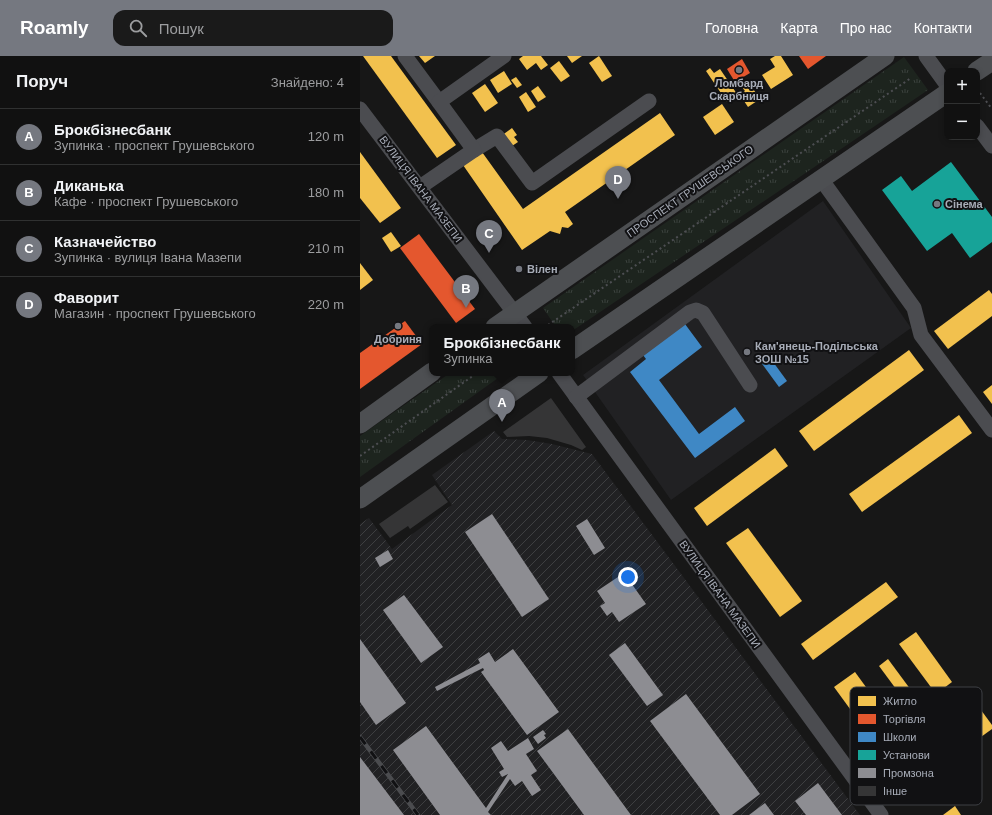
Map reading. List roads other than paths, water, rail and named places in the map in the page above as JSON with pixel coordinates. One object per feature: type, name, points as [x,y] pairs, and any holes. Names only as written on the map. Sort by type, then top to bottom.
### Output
[{"type":"main road","name":"ПРОСПЕКТ ГРУШЕВСЬКОГО","points":[[506,324],[520,320],[885,56]]},
{"type":"main road","points":[[980,69],[992,61]]},
{"type":"main road","points":[[575,348],[944,95]]},
{"type":"main road","points":[[360,424],[429,374]]},
{"type":"main road","points":[[360,499],[535,376]]},
{"type":"street","points":[[405,56],[474,150]]},
{"type":"street","points":[[439,102],[504,56]]},
{"type":"street","points":[[926,56],[944,81]]},
{"type":"street","points":[[420,187],[474,150],[498,136],[532,183],[649,101]]},
{"type":"street","name":"ВУЛИЦЯ ІВАНА МАЗЕПИ","points":[[360,109],[520,320]]},
{"type":"street","points":[[980,130],[992,146]]},
{"type":"street","points":[[821,180],[914,308],[922,335],[992,430]]},
{"type":"street","points":[[576,397],[690,312],[696,310],[703,313],[750,385]]},
{"type":"street","name":"ВУЛИЦЯ ІВАНА МАЗЕПИ","points":[[561,376],[850,773]]},
{"type":"street","name":"ВУЛИЦЯ ІВАНА МАЗЕПИ","points":[[874,805],[881,815]]},
{"type":"railway","points":[[360,737],[418,815]]},
{"type":"place","name":"Ломбард Скарбниця","points":[[739,70]]},
{"type":"place","name":"Фаворит","points":[[618,199]]},
{"type":"place","name":"Сінема","points":[[937,204]]},
{"type":"place","name":"Казначейство","points":[[489,253]]},
{"type":"place","name":"Вiлен","points":[[519,269]]},
{"type":"place","name":"Диканька","points":[[466,308]]},
{"type":"place","name":"Добриня","points":[[398,326]]},
{"type":"place","name":"Кам'янець-Подільська ЗОШ №15","points":[[747,352]]},
{"type":"place","name":"Брокбізнесбанк","points":[[502,422]]}]
